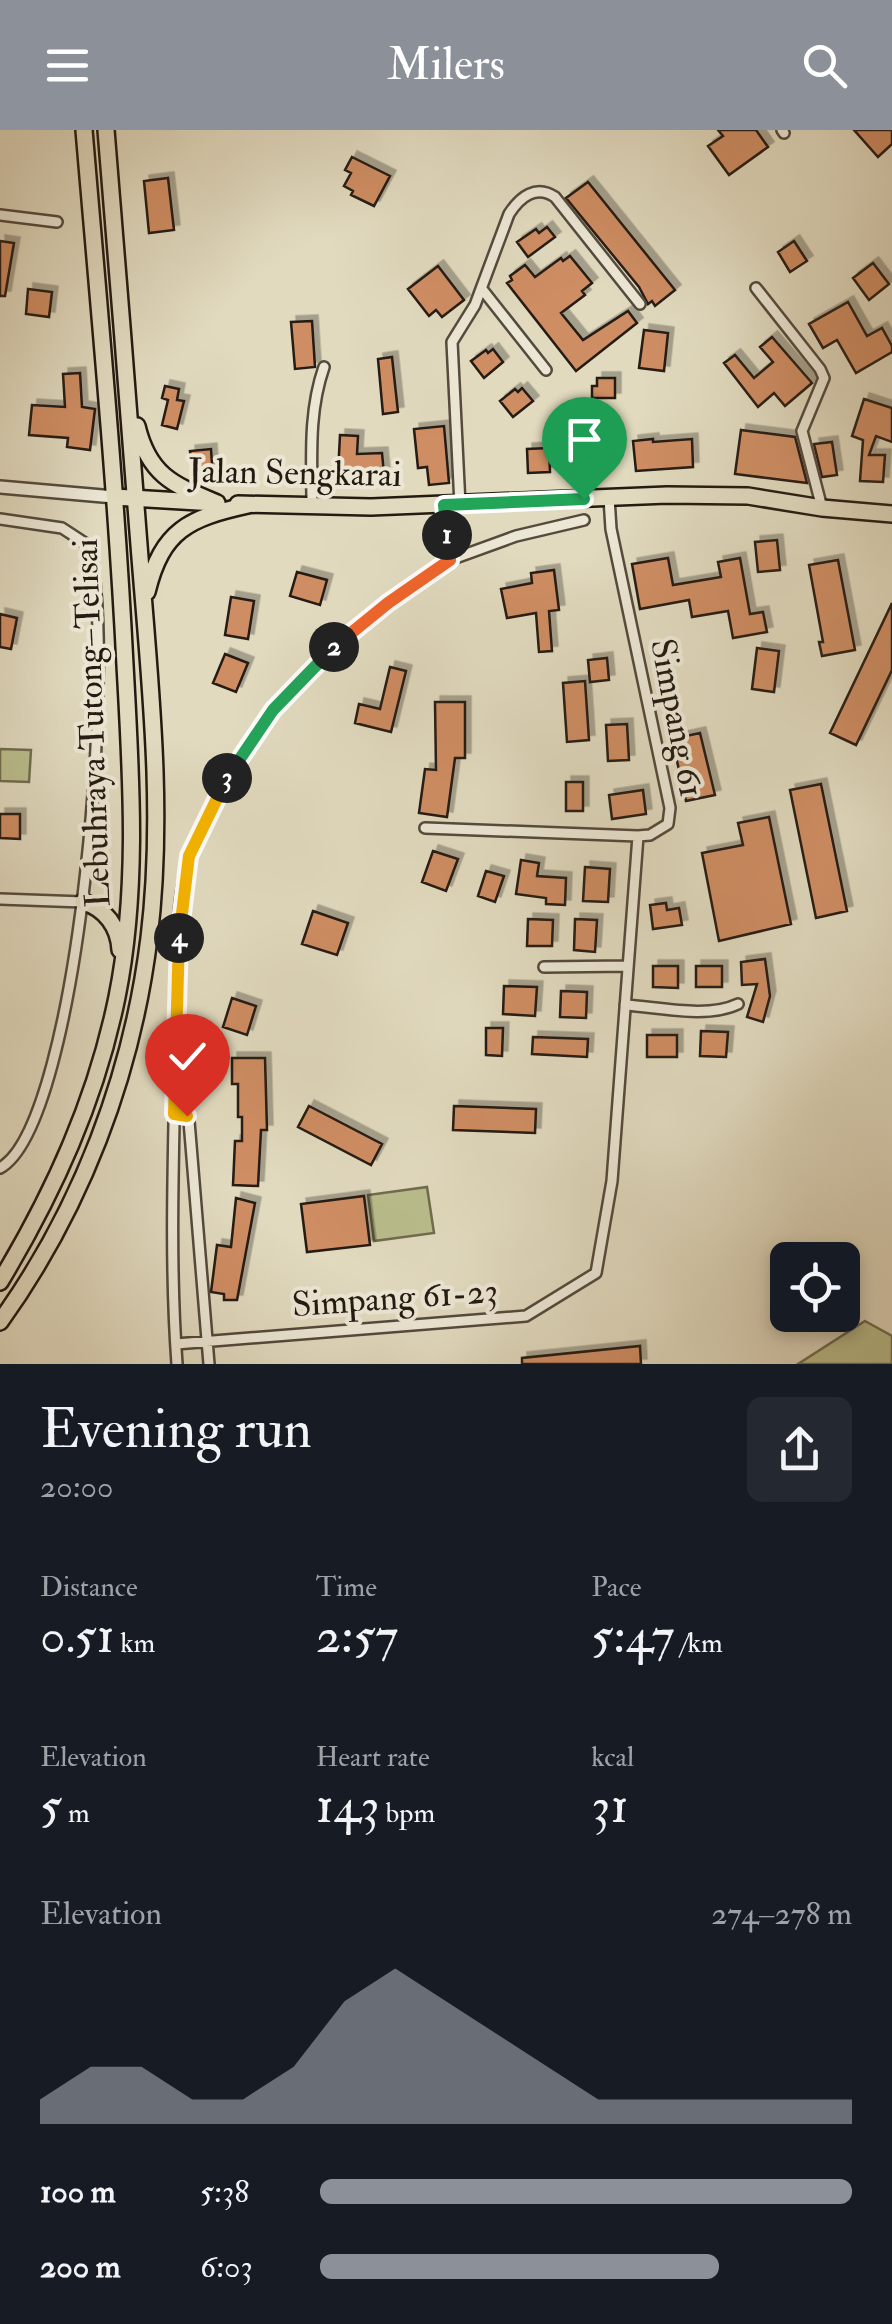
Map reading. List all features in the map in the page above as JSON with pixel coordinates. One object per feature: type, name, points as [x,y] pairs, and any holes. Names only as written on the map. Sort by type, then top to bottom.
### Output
[{"type":"main road","name":"Lebuhraya Tutong–Telisai","points":[[0,1282],[67,1158],[88,1102],[118,994],[127,934],[131,801],[114,497],[84,130]]},
{"type":"main road","points":[[106,130],[127,384],[141,441],[156,469],[180,488],[218,503]]},
{"type":"main road","name":"Lebuhraya Tutong–Telisai","points":[[0,1322],[54,1239],[111,1108],[140,997],[149,936],[154,800],[127,384]]},
{"type":"main road","name":"Jalan Sengkarai","points":[[114,497],[312,506],[748,496],[892,514]]},
{"type":"main road","points":[[144,606],[155,562],[180,528],[196,519],[248,505]]},
{"type":"main road","points":[[83,902],[105,915],[118,934],[118,994]]},
{"type":"street","points":[[450,560],[452,342],[482,288],[509,214],[527,194],[539,191],[555,198],[640,304]]},
{"type":"street","points":[[0,215],[57,222]]},
{"type":"street","points":[[482,288],[546,370]]},
{"type":"street","points":[[756,288],[824,378],[802,431],[822,508]]},
{"type":"street","points":[[312,506],[312,415],[324,367]]},
{"type":"street","points":[[0,486],[114,497]]},
{"type":"street","name":"Simpang 61","points":[[425,828],[638,836],[650,835],[668,824],[670,808],[610,529],[609,498]]},
{"type":"street","points":[[0,519],[62,528],[88,545],[94,562],[97,732],[83,902],[54,1055],[15,1158],[0,1168]]},
{"type":"street","points":[[177,1364],[174,1114],[182,894],[189,856],[210,808],[273,710],[330,650],[388,603],[450,560],[516,536],[584,520]]},
{"type":"street","name":"Simpang 61-23","points":[[176,1344],[526,1316],[596,1273],[612,1181],[638,836]]},
{"type":"street","points":[[0,899],[83,902]]},
{"type":"street","points":[[544,968],[628,966]]},
{"type":"street","points":[[624,1006],[705,1010],[738,1004]]},
{"type":"street","points":[[174,1114],[184,1113],[189,1121],[208,1364]]},
{"type":"green space","points":[[0,749],[31,750],[29,782],[0,781]]},
{"type":"green space","points":[[427,1187],[434,1233],[374,1241],[368,1195]]},
{"type":"green space","points":[[865,1321],[892,1336],[892,1364],[798,1364],[848,1332],[860,1332],[860,1324]]},
{"type":"building","points":[[718,130],[756,130],[768,147],[729,175],[708,146],[723,136]]},
{"type":"building","points":[[854,130],[892,130],[892,144],[878,157]]},
{"type":"building","points":[[352,157],[390,176],[374,206],[351,195],[353,191],[344,186],[351,173],[345,170]]},
{"type":"building","points":[[168,178],[174,230],[149,233],[144,181]]},
{"type":"building","points":[[588,182],[675,290],[655,306],[652,301],[648,304],[639,287],[566,198]]},
{"type":"building","points":[[547,227],[555,237],[528,257],[517,242],[536,229],[539,233]]},
{"type":"building","points":[[0,241],[14,243],[5,296],[0,296]]},
{"type":"building","points":[[794,241],[807,261],[790,272],[778,252]]},
{"type":"building","points":[[570,256],[592,283],[582,291],[585,295],[561,313],[583,340],[628,311],[637,323],[576,371],[507,283],[525,265],[535,277]]},
{"type":"building","points":[[873,263],[889,284],[869,300],[853,278]]},
{"type":"building","points":[[438,266],[464,300],[442,317],[436,310],[429,316],[408,289]]},
{"type":"building","points":[[28,289],[52,292],[49,317],[26,314]]},
{"type":"building","points":[[848,302],[867,336],[882,328],[892,346],[892,352],[856,373],[837,340],[823,348],[809,324]]},
{"type":"building","points":[[312,321],[315,367],[295,369],[291,322]]},
{"type":"building","points":[[644,330],[668,333],[664,371],[639,368]]},
{"type":"building","points":[[772,337],[812,383],[785,406],[774,393],[758,407],[724,363],[735,355],[754,378],[773,362],[760,347]]},
{"type":"building","points":[[493,349],[503,362],[484,378],[471,361]]},
{"type":"building","points":[[392,357],[398,412],[383,414],[378,359]]},
{"type":"building","points":[[80,373],[82,407],[95,409],[90,450],[67,447],[68,438],[29,435],[32,405],[65,407],[63,374]]},
{"type":"building","points":[[597,378],[615,378],[615,398],[592,398]]},
{"type":"building","points":[[165,386],[179,389],[177,400],[184,401],[177,429],[162,425],[168,400],[162,398]]},
{"type":"building","points":[[522,388],[533,401],[513,417],[500,401]]},
{"type":"building","points":[[864,399],[892,408],[892,442],[876,436],[869,455],[885,455],[883,482],[860,481],[863,440],[852,436]]},
{"type":"building","points":[[594,422],[612,422],[612,443],[589,442]]},
{"type":"building","points":[[444,426],[449,483],[429,485],[427,467],[418,468],[414,429]]},
{"type":"building","points":[[741,430],[795,437],[807,483],[735,474]]},
{"type":"building","points":[[340,435],[358,436],[357,454],[382,453],[384,474],[338,474]]},
{"type":"building","points":[[692,439],[693,467],[636,471],[633,441]]},
{"type":"building","points":[[832,442],[837,475],[822,477],[814,444]]},
{"type":"building","points":[[549,448],[550,472],[528,473],[527,449]]},
{"type":"building","points":[[211,449],[213,479],[193,480],[190,451]]},
{"type":"building","points":[[777,540],[780,570],[758,572],[755,542]]},
{"type":"building","points":[[668,558],[673,585],[721,577],[718,562],[740,558],[750,614],[763,612],[767,632],[733,638],[728,611],[692,617],[689,600],[640,609],[632,564]]},
{"type":"building","points":[[838,560],[855,650],[822,656],[809,565]]},
{"type":"building","points":[[554,570],[559,610],[549,611],[552,651],[539,652],[536,613],[507,618],[501,589],[532,583],[531,573]]},
{"type":"building","points":[[297,572],[327,580],[320,605],[290,596]]},
{"type":"building","points":[[231,597],[254,601],[248,639],[225,635]]},
{"type":"building","points":[[892,603],[892,670],[856,745],[830,733]]},
{"type":"building","points":[[0,614],[17,618],[11,649],[0,647]]},
{"type":"building","points":[[757,648],[779,651],[774,692],[752,689]]},
{"type":"building","points":[[225,654],[248,663],[236,692],[213,683]]},
{"type":"building","points":[[607,658],[609,680],[590,682],[588,660]]},
{"type":"building","points":[[390,667],[406,671],[391,732],[355,723],[359,704],[380,709]]},
{"type":"building","points":[[585,681],[589,740],[567,742],[563,683]]},
{"type":"building","points":[[435,702],[465,702],[465,758],[455,758],[447,817],[419,813],[425,769],[436,770]]},
{"type":"building","points":[[627,724],[629,760],[608,761],[606,725]]},
{"type":"building","points":[[700,733],[715,795],[686,801],[672,739]]},
{"type":"building","points":[[566,782],[583,782],[583,811],[566,811]]},
{"type":"building","points":[[821,784],[847,911],[816,918],[790,790]]},
{"type":"building","points":[[643,790],[646,814],[612,819],[609,795]]},
{"type":"building","points":[[0,814],[20,814],[20,839],[0,838]]},
{"type":"building","points":[[769,817],[791,924],[719,941],[702,853],[743,845],[738,823]]},
{"type":"building","points":[[433,851],[458,859],[446,891],[422,882]]},
{"type":"building","points":[[521,860],[539,863],[537,876],[566,878],[565,905],[546,904],[546,898],[516,894]]},
{"type":"building","points":[[585,867],[610,869],[608,902],[583,901]]},
{"type":"building","points":[[486,871],[504,876],[495,902],[478,896]]},
{"type":"building","points":[[666,903],[667,910],[679,908],[682,925],[653,929],[650,905]]},
{"type":"building","points":[[313,911],[348,923],[337,955],[302,944]]},
{"type":"building","points":[[528,919],[553,920],[552,946],[527,946]]},
{"type":"building","points":[[575,919],[597,920],[595,952],[574,950]]},
{"type":"building","points":[[765,959],[770,996],[763,1022],[747,1017],[757,984],[742,985],[741,962]]},
{"type":"building","points":[[653,966],[678,966],[678,988],[653,987]]},
{"type":"building","points":[[696,966],[722,966],[722,987],[696,987]]},
{"type":"building","points":[[504,986],[537,987],[535,1016],[503,1014]]},
{"type":"building","points":[[561,991],[587,992],[586,1018],[560,1017]]},
{"type":"building","points":[[232,998],[256,1006],[247,1035],[223,1027]]},
{"type":"building","points":[[486,1028],[503,1028],[502,1056],[486,1055]]},
{"type":"building","points":[[701,1031],[728,1032],[726,1057],[700,1056]]},
{"type":"building","points":[[647,1035],[677,1035],[677,1057],[647,1057]]},
{"type":"building","points":[[533,1037],[588,1039],[587,1057],[532,1054]]},
{"type":"building","points":[[232,1058],[265,1058],[267,1130],[261,1130],[258,1186],[233,1185],[235,1141],[242,1141],[242,1117],[238,1117],[238,1084],[232,1084]]},
{"type":"building","points":[[309,1106],[382,1144],[371,1165],[298,1127]]},
{"type":"building","points":[[454,1106],[536,1109],[535,1133],[453,1130]]},
{"type":"building","points":[[364,1196],[370,1245],[307,1252],[301,1204]]},
{"type":"building","points":[[236,1198],[255,1203],[237,1300],[224,1300],[224,1294],[211,1292],[217,1245],[231,1247]]},
{"type":"building","points":[[640,1346],[641,1364],[522,1364],[522,1358]]},
{"type":"route","points":[[187,1116],[174,1114],[182,894],[189,856],[235,764],[273,710],[330,650],[450,560],[444,505],[584,499]]}]
